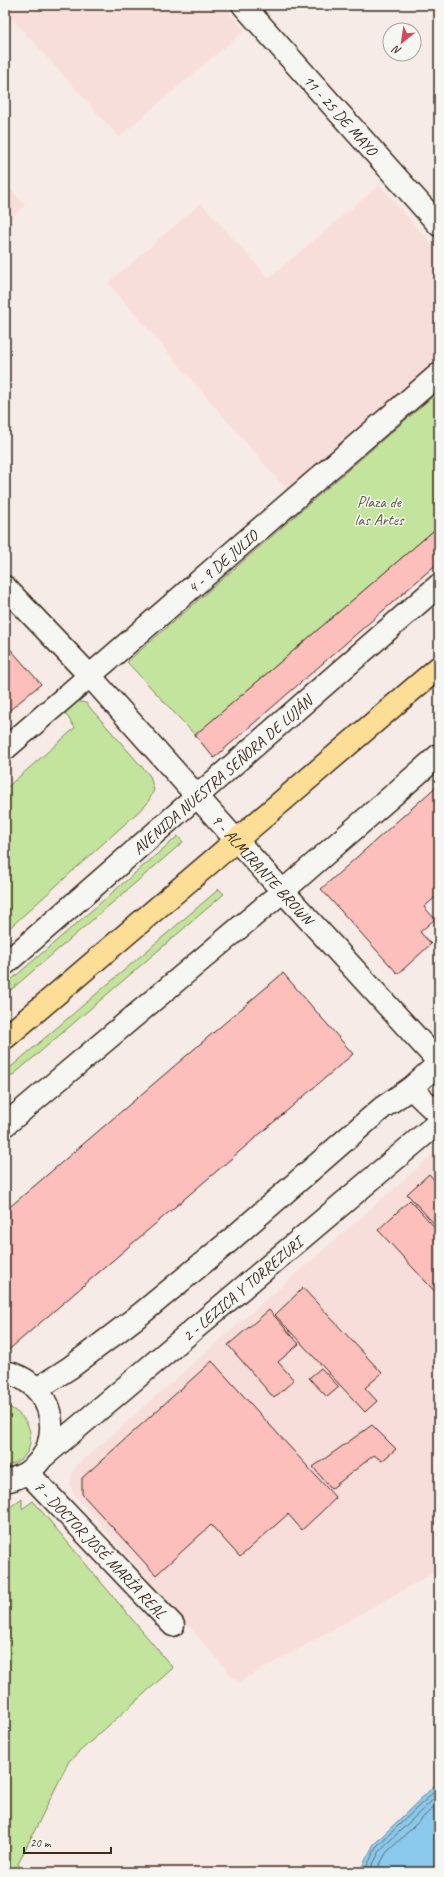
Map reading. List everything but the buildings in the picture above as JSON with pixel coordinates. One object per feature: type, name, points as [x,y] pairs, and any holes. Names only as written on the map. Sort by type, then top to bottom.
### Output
[{"type":"main road","points":[[5,1038],[439,667]]},
{"type":"street","name":"11 - 25 DE MAYO","points":[[243,5],[439,225]]},
{"type":"street","name":"4 - 9 DE JULIO","points":[[5,749],[439,374]]},
{"type":"street","name":"AVENIDA NUESTRA SEÑORA DE LUJÁN","points":[[5,964],[439,585]]},
{"type":"street","name":"9 - ALMIRANTE BROWN","points":[[5,588],[90,676],[197,797],[439,1063]]},
{"type":"street","points":[[5,1125],[283,891],[439,755]]},
{"type":"street","points":[[38,1389],[71,1367],[142,1313],[226,1244],[382,1108],[411,1088],[439,1063]]},
{"type":"street","points":[[411,1088],[439,1115]]},
{"type":"street","name":"2 - LEZICA Y TORREZURI","points":[[28,1473],[44,1456],[439,1122]]},
{"type":"street","points":[[5,1372],[23,1378],[38,1389],[47,1404],[52,1421],[51,1440],[44,1456]]},
{"type":"street","points":[[5,1481],[15,1479],[28,1473]]},
{"type":"street","name":"7 - DOCTOR JOSÉ MARÍA REAL","points":[[28,1473],[173,1625]]},
{"type":"shaded area","points":[[14,5],[223,5],[245,30],[119,137],[6,12]]},
{"type":"shaded area","points":[[5,183],[25,205],[5,224]]},
{"type":"shaded area","points":[[379,185],[439,252],[439,360],[287,490],[108,283],[201,203],[269,278]]},
{"type":"shaded area","points":[[439,1149],[439,1570],[238,1683],[73,1493],[70,1485],[72,1473],[78,1464]]},
{"type":"green space","name":"Plaza de las Artes","points":[[439,391],[439,526],[195,735],[127,662]]},
{"type":"green space","points":[[75,701],[86,703],[150,776],[154,790],[147,804],[5,932],[5,789],[75,728],[63,710]]},
{"type":"green space","points":[[178,836],[183,842],[5,995],[5,985]]},
{"type":"green space","points":[[219,889],[224,894],[5,1082],[5,1072]]},
{"type":"green space","points":[[5,1406],[16,1412],[24,1419],[29,1428],[30,1438],[29,1448],[24,1456],[16,1462],[5,1466]]},
{"type":"green space","points":[[22,1498],[22,1509],[33,1501],[173,1668],[69,1761],[18,1864],[24,1872],[5,1872],[5,1511]]},
{"type":"water","points":[[439,1781],[439,1872],[359,1872],[374,1844]]}]
